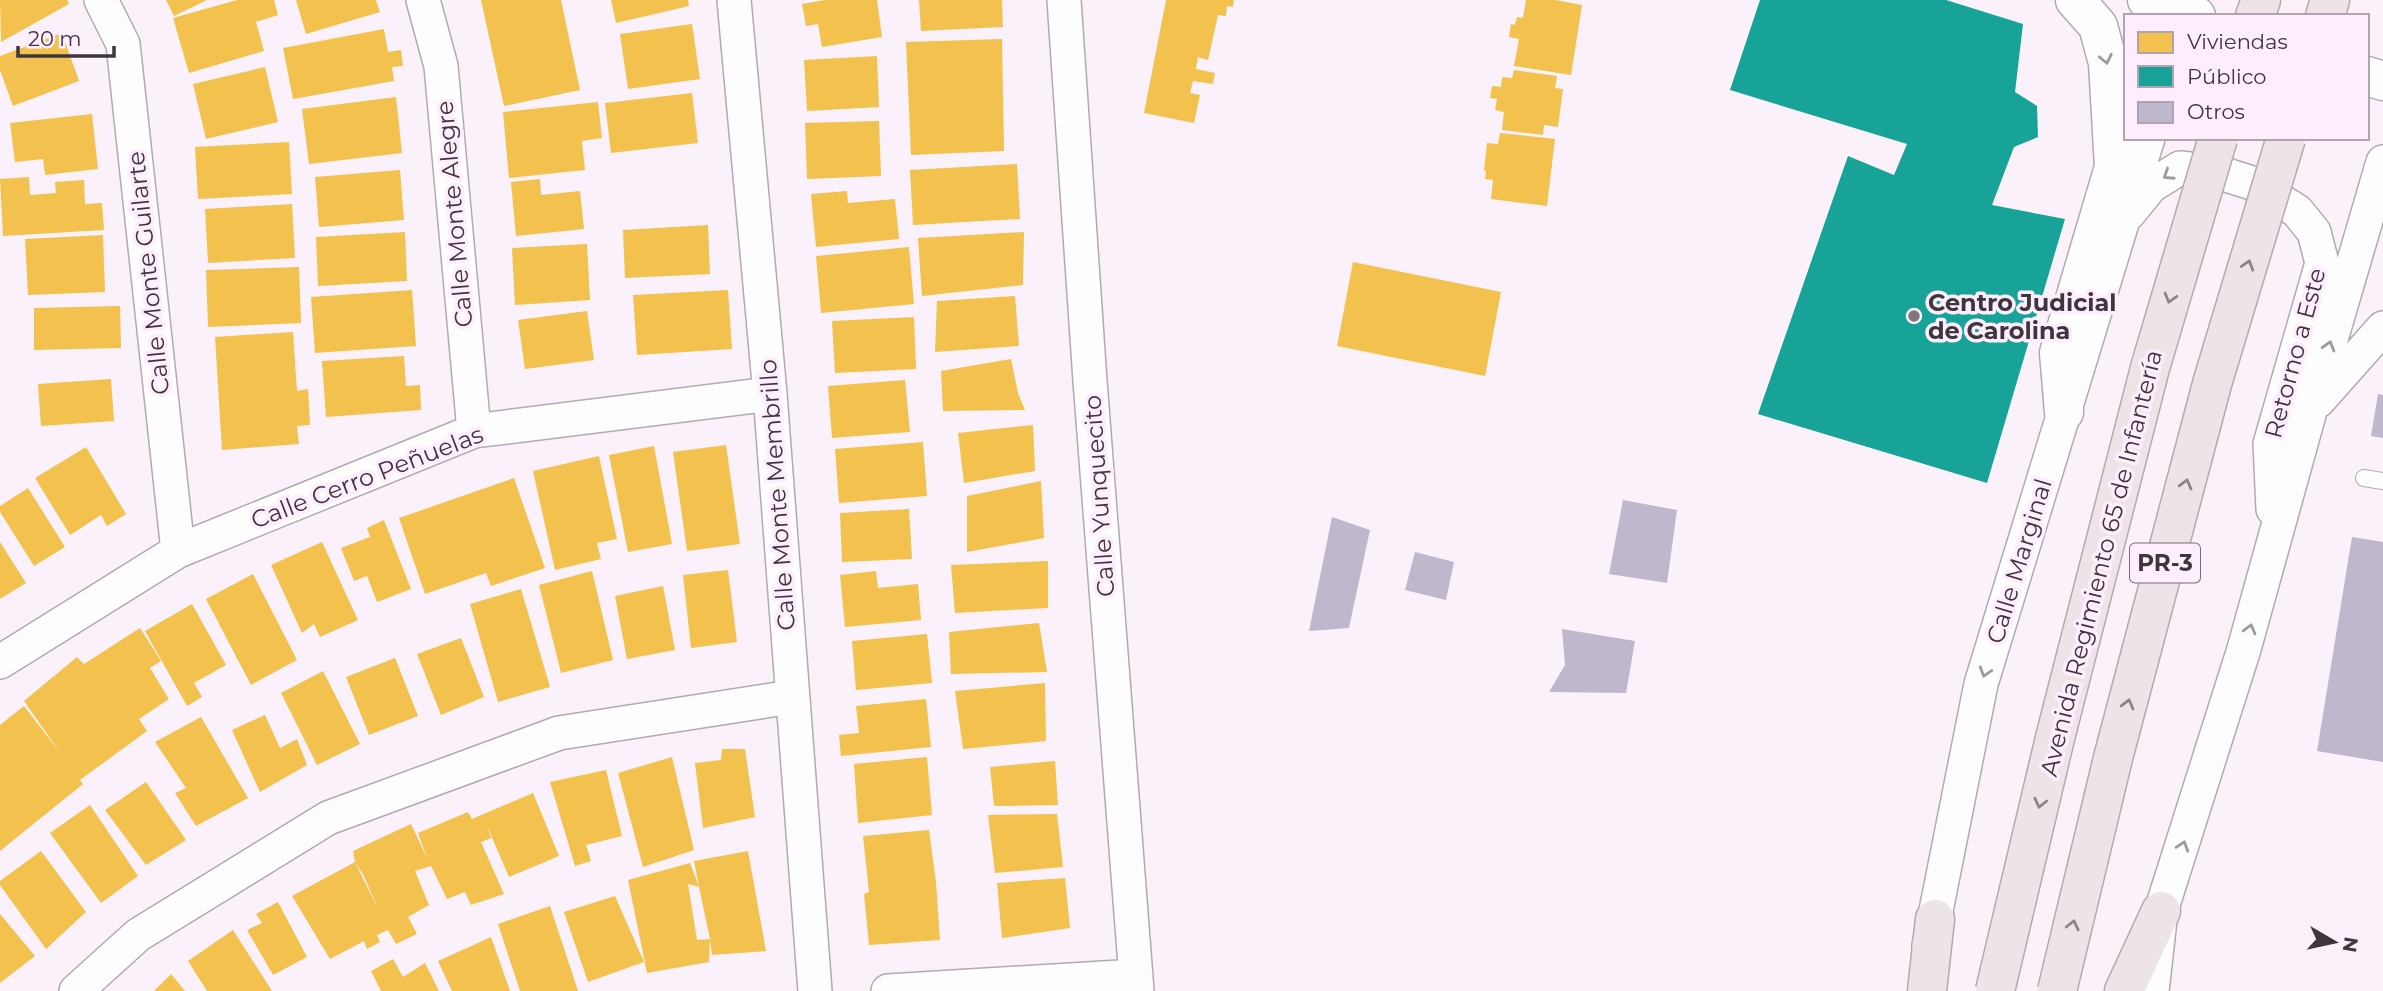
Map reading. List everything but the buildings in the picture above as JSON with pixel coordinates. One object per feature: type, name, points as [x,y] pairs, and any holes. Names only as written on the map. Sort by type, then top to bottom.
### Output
[{"type":"main road","name":"Avenida Regimiento 65 de Infantería","points":[[1995,991],[2055,738],[2146,381],[2217,140]]},
{"type":"main road","name":"PR-3","points":[[2057,991],[2113,758],[2212,384],[2285,140]]},
{"type":"main road","points":[[2124,991],[2161,911]]},
{"type":"main road","points":[[1927,991],[1935,919]]},
{"type":"street","name":"Calle Monte Guilarte","points":[[101,0],[123,44],[178,551]]},
{"type":"street","name":"Calle Monte Alegre","points":[[423,0],[441,66],[474,431]]},
{"type":"street","name":"Calle Monte Membrillo","points":[[734,0],[770,394],[815,991]]},
{"type":"street","name":"Calle Yunquecito","points":[[1065,0],[1090,381],[1136,983]]},
{"type":"street","points":[[2064,412],[2059,353],[2114,167],[2108,62],[2098,26],[2075,0]]},
{"type":"street","points":[[2147,0],[2192,11]]},
{"type":"street","name":"Calle Marginal","points":[[1919,991],[1981,684],[2147,140]]},
{"type":"street","points":[[2152,991],[2161,911],[2240,662],[2383,162]]},
{"type":"street","name":"Retorno a Este","points":[[2123,221],[2151,186],[2180,167],[2217,172],[2252,183],[2297,211],[2314,232],[2322,263],[2270,444],[2274,540]]},
{"type":"street","points":[[2310,411],[2383,328]]},
{"type":"street","name":"Calle Cerro Peñuelas","points":[[0,662],[178,551],[474,431],[770,394]]},
{"type":"street","points":[[76,991],[138,934],[328,818],[559,733],[791,697]]},
{"type":"street","points":[[888,991],[1136,983]]},
{"type":"lane","points":[[2364,478],[2383,481]]},
{"type":"place","name":"Centro Judicial de Carolina","points":[[1914,316]]}]
